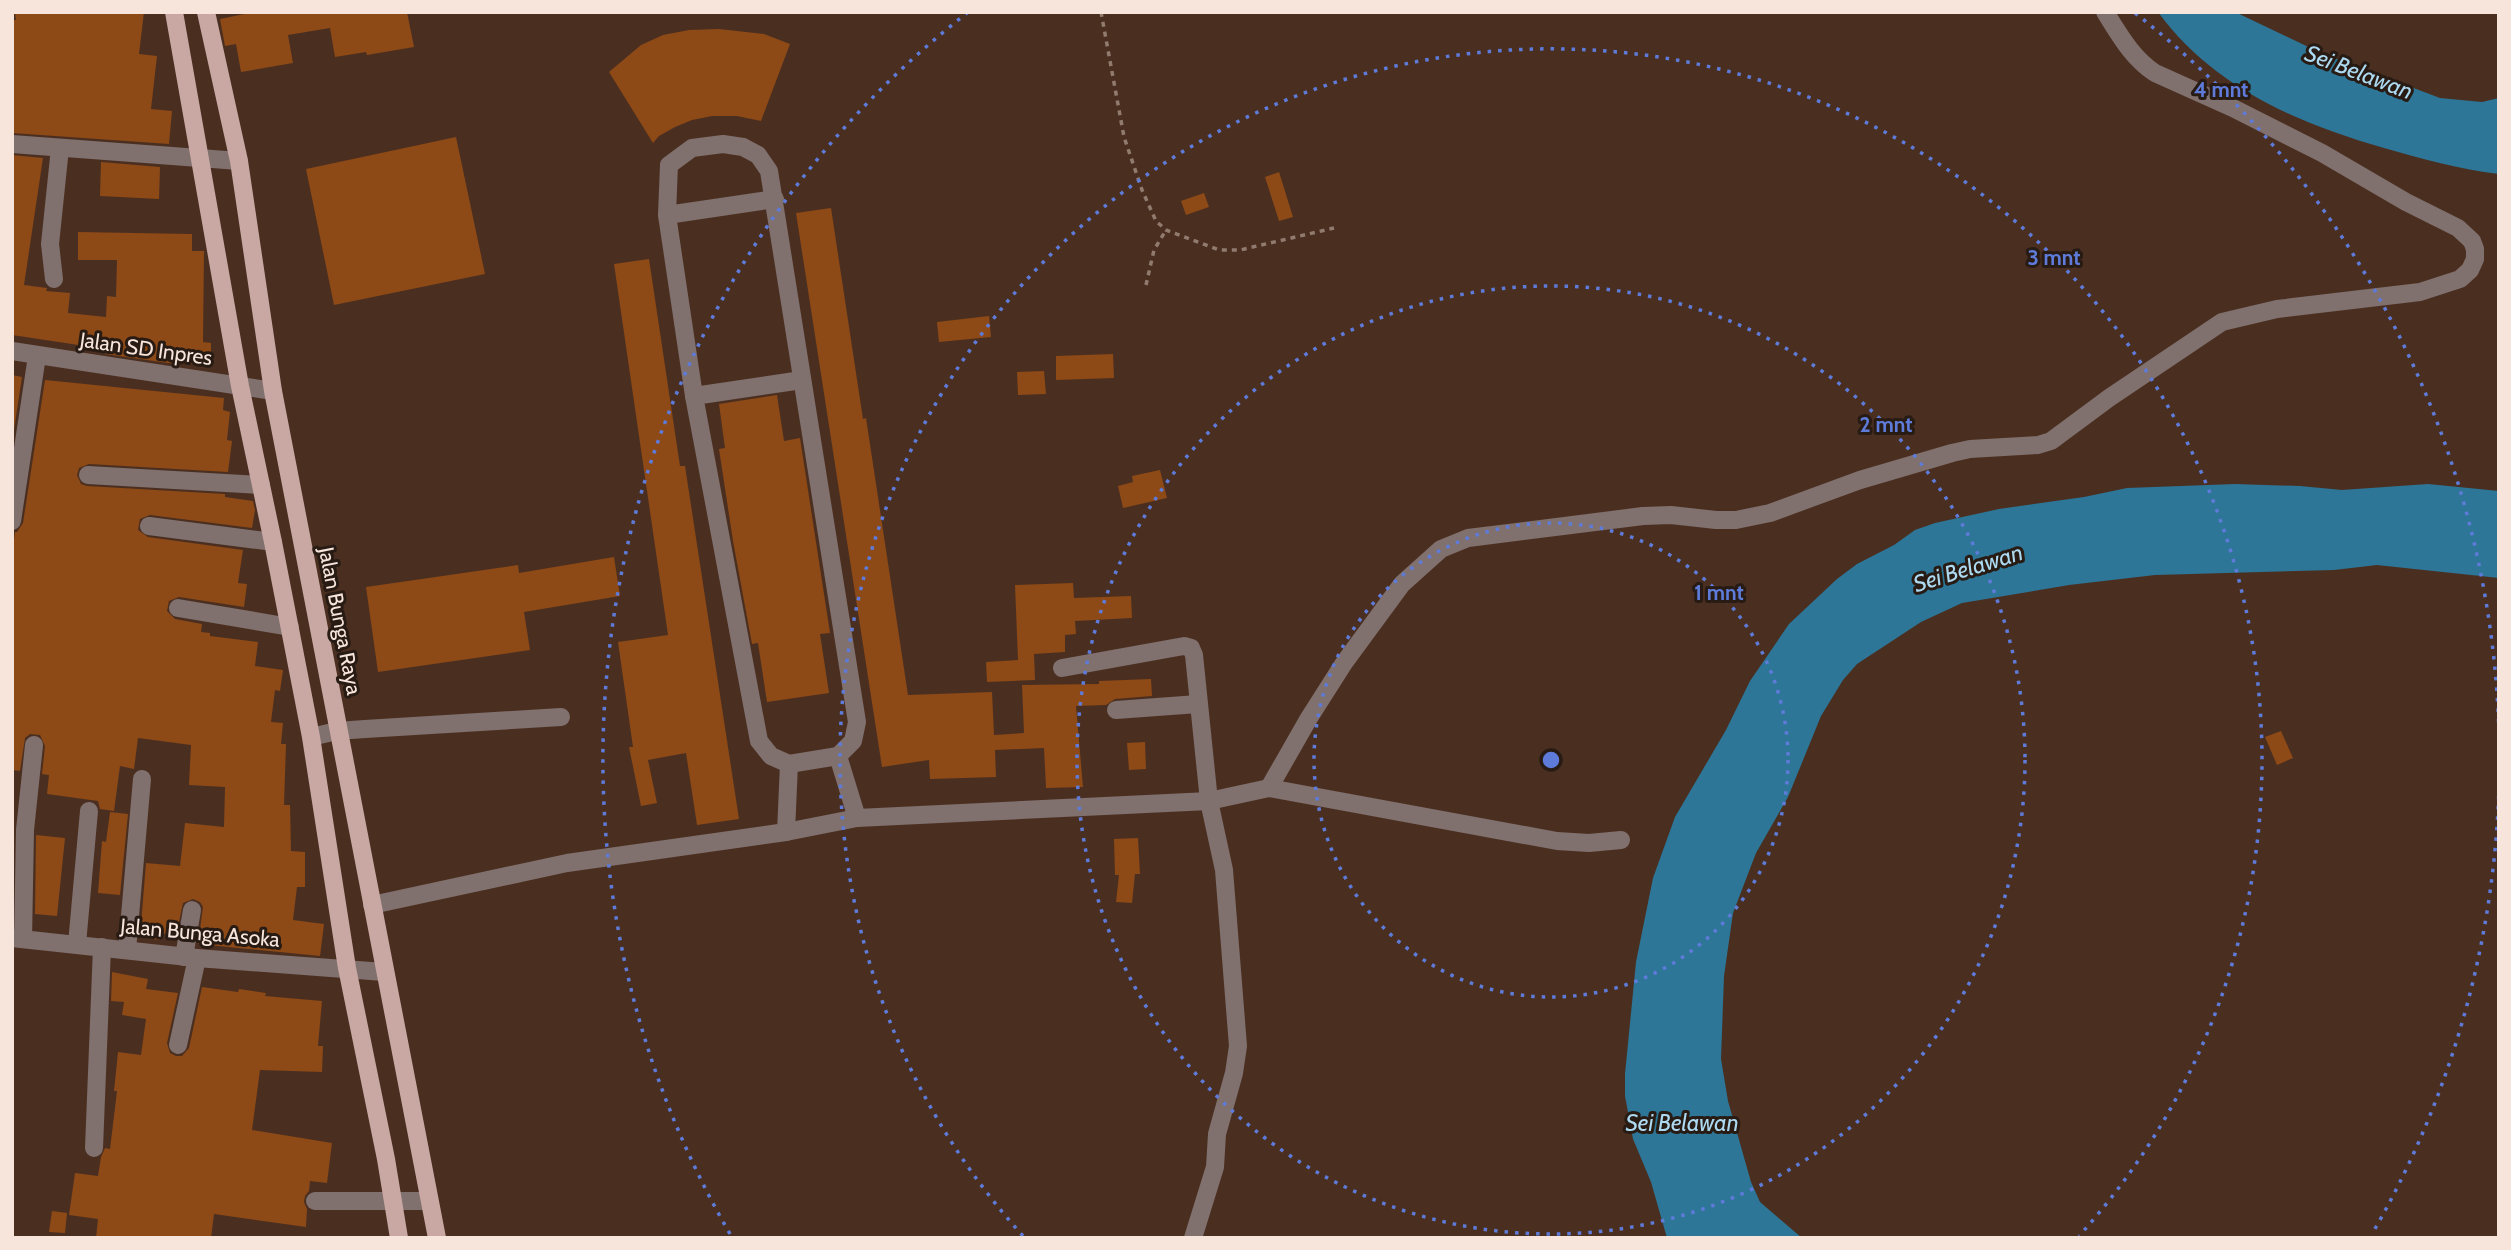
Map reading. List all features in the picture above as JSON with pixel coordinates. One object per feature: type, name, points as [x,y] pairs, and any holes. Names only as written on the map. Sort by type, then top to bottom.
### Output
[{"type":"main road","points":[[174,12],[240,386],[311,737],[347,968],[399,1238]]},
{"type":"main road","name":"Jalan Bunga Raya","points":[[209,13],[239,161],[273,391],[437,1238]]},
{"type":"street","points":[[1269,788],[1309,718],[1376,617],[1402,584],[1441,549],[1468,538],[1643,516],[1671,515],[1736,520],[1770,513],[1860,480],[1952,453],[1970,449],[2038,445],[2051,441],[2109,398],[2222,322],[2277,309],[2420,292],[2460,279],[2470,270],[2476,259],[2475,250],[2472,241],[2458,228],[2406,202],[2322,153],[2145,66],[2125,44],[2105,12]]},
{"type":"street","points":[[12,144],[239,161]]},
{"type":"street","points":[[723,144],[743,147],[758,155],[769,171],[775,199],[857,722],[853,741],[838,756],[789,764],[771,756],[759,740],[694,396],[667,215],[669,165],[692,148],[723,144]]},
{"type":"street","points":[[54,279],[50,244],[60,148]]},
{"type":"street","points":[[667,215],[775,199]]},
{"type":"street","name":"Jalan SD Inpres","points":[[12,351],[273,391]]},
{"type":"street","points":[[12,521],[37,356]]},
{"type":"street","points":[[694,396],[802,380]]},
{"type":"street","points":[[89,475],[261,485]]},
{"type":"street","points":[[149,526],[273,542]]},
{"type":"street","points":[[178,608],[290,627]]},
{"type":"street","points":[[1062,668],[1184,646],[1191,648],[1194,654],[1209,801],[1224,870],[1238,1046],[1234,1073],[1217,1134],[1215,1167],[1193,1238]]},
{"type":"street","points":[[1116,710],[1198,704]]},
{"type":"street","points":[[311,737],[337,731],[561,717]]},
{"type":"street","points":[[18,938],[34,745]]},
{"type":"street","points":[[838,756],[857,818]]},
{"type":"street","points":[[786,832],[789,764]]},
{"type":"street","points":[[127,950],[142,779]]},
{"type":"street","points":[[372,905],[568,863],[786,832],[857,818],[1209,801],[1269,788],[1557,841],[1589,843],[1621,840]]},
{"type":"street","points":[[77,944],[89,811]]},
{"type":"street","points":[[178,1045],[190,957],[192,910]]},
{"type":"street","name":"Jalan Bunga Asoka","points":[[18,938],[190,957],[384,972]]},
{"type":"street","points":[[94,1148],[102,947]]},
{"type":"street","points":[[315,1201],[429,1201]]},
{"type":"path","points":[[1101,12],[1125,137],[1142,190],[1156,221],[1166,230],[1219,250],[1240,250],[1334,228]]},
{"type":"path","points":[[1146,285],[1154,250],[1166,230]]},
{"type":"water","name":"Sei Belawan","points":[[2158,12],[2235,12],[2321,53],[2440,98],[2482,102],[2499,98],[2499,174],[2384,148],[2289,114],[2259,99],[2204,61]]},
{"type":"water","name":"Sei Belawan","points":[[2235,484],[2342,490],[2428,484],[2499,491],[2499,578],[2377,565],[2334,570],[2155,575],[2069,585],[1962,603],[1921,622],[1857,664],[1843,680],[1821,716],[1788,797],[1756,853],[1733,913],[1724,976],[1721,1059],[1728,1101],[1751,1182],[1760,1202],[1802,1238],[1667,1238],[1651,1182],[1633,1139],[1625,1096],[1636,962],[1653,878],[1675,817],[1726,730],[1750,681],[1789,624],[1857,564],[1894,545],[1915,530],[1935,523],[1999,509],[2127,488]]},
{"type":"building","points":[[15,12],[144,12],[139,54],[157,56],[151,109],[172,111],[169,144],[12,133],[12,20],[16,20]]},
{"type":"building","points":[[254,12],[407,12],[414,47],[335,57],[330,28],[288,35],[293,63],[241,72],[236,44],[225,46],[220,19]]},
{"type":"building","points":[[719,29],[764,34],[790,44],[761,121],[737,116],[712,116],[692,120],[659,136],[653,143],[609,72],[641,45],[663,35],[689,30]]},
{"type":"building","points":[[456,137],[485,274],[334,305],[306,169]]},
{"type":"building","points":[[12,155],[43,158],[24,285],[47,288],[46,291],[70,293],[68,313],[106,317],[107,296],[116,297],[117,260],[78,260],[78,232],[192,234],[192,251],[204,251],[203,342],[211,343],[211,365],[168,363],[105,354],[105,349],[12,335]]},
{"type":"building","points":[[101,162],[160,167],[159,199],[100,196]]},
{"type":"building","points":[[1279,172],[1293,217],[1279,221],[1265,177]]},
{"type":"building","points":[[1204,193],[1209,207],[1186,215],[1181,201]]},
{"type":"building","points":[[831,208],[908,695],[992,692],[994,735],[1024,733],[1022,685],[1099,684],[1099,681],[1151,679],[1152,696],[1115,699],[1106,705],[1076,706],[1083,787],[1046,788],[1044,748],[995,750],[996,777],[930,779],[929,760],[882,767],[796,213]]},
{"type":"building","points":[[649,259],[680,466],[685,466],[739,819],[697,825],[686,753],[648,760],[657,803],[641,806],[629,747],[633,747],[618,642],[668,635],[614,264]]},
{"type":"building","points":[[989,316],[991,337],[939,342],[937,322]]},
{"type":"building","points":[[1113,354],[1114,378],[1056,380],[1056,356]]},
{"type":"building","points":[[1044,371],[1046,394],[1018,395],[1017,372]]},
{"type":"building","points":[[12,375],[22,377],[12,443]]},
{"type":"building","points":[[45,380],[224,398],[223,410],[230,412],[227,440],[232,441],[228,472],[89,464],[79,468],[77,475],[81,484],[87,486],[225,494],[225,497],[253,501],[255,510],[252,528],[150,515],[140,519],[138,530],[148,537],[243,550],[238,583],[247,584],[244,607],[179,597],[169,601],[167,611],[175,619],[202,624],[201,632],[210,633],[210,636],[258,642],[255,666],[283,670],[280,691],[275,690],[271,722],[283,723],[281,744],[286,744],[284,805],[290,805],[291,851],[305,852],[305,887],[297,887],[293,920],[324,924],[320,956],[198,944],[203,907],[193,899],[183,903],[176,936],[161,933],[160,940],[140,937],[146,863],[180,866],[185,823],[224,827],[225,787],[189,785],[191,745],[138,738],[134,769],[120,766],[114,811],[100,809],[98,801],[47,794],[49,775],[42,774],[45,746],[40,735],[30,734],[25,738],[20,771],[12,770],[12,555],[15,532],[23,523]]},
{"type":"building","points":[[777,395],[784,441],[800,438],[830,633],[820,634],[829,693],[767,702],[758,643],[752,644],[733,541],[719,449],[725,448],[719,404]]},
{"type":"building","points":[[1160,470],[1167,498],[1123,508],[1118,486],[1133,482],[1132,476]]},
{"type":"building","points":[[614,557],[620,596],[524,612],[530,650],[378,672],[366,587],[518,565],[519,573]]},
{"type":"building","points":[[1073,583],[1074,598],[1131,596],[1132,618],[1075,621],[1076,634],[1065,635],[1065,652],[1034,654],[1035,680],[987,682],[986,662],[1018,660],[1015,585]]},
{"type":"building","points":[[2281,731],[2293,758],[2277,765],[2265,737]]},
{"type":"building","points":[[1145,742],[1146,769],[1129,770],[1127,743]]},
{"type":"building","points":[[110,812],[128,814],[120,895],[98,893],[102,841],[106,842]]},
{"type":"building","points":[[36,835],[65,838],[57,916],[35,914]]},
{"type":"building","points":[[1138,838],[1140,874],[1135,874],[1132,903],[1116,902],[1119,875],[1115,875],[1114,839]]},
{"type":"building","points":[[112,972],[148,979],[146,989],[178,993],[167,1043],[170,1053],[176,1056],[182,1056],[189,1048],[202,987],[238,992],[239,989],[266,993],[265,996],[322,1001],[318,1046],[323,1046],[322,1072],[260,1070],[252,1130],[332,1143],[327,1183],[310,1181],[309,1191],[305,1196],[306,1227],[214,1214],[211,1238],[96,1238],[98,1219],[69,1215],[75,1173],[98,1176],[105,1148],[110,1149],[117,1091],[114,1091],[118,1052],[141,1055],[146,1019],[122,1015],[124,1002],[111,1001]]},
{"type":"building","points":[[52,1211],[67,1213],[65,1233],[49,1232]]}]
